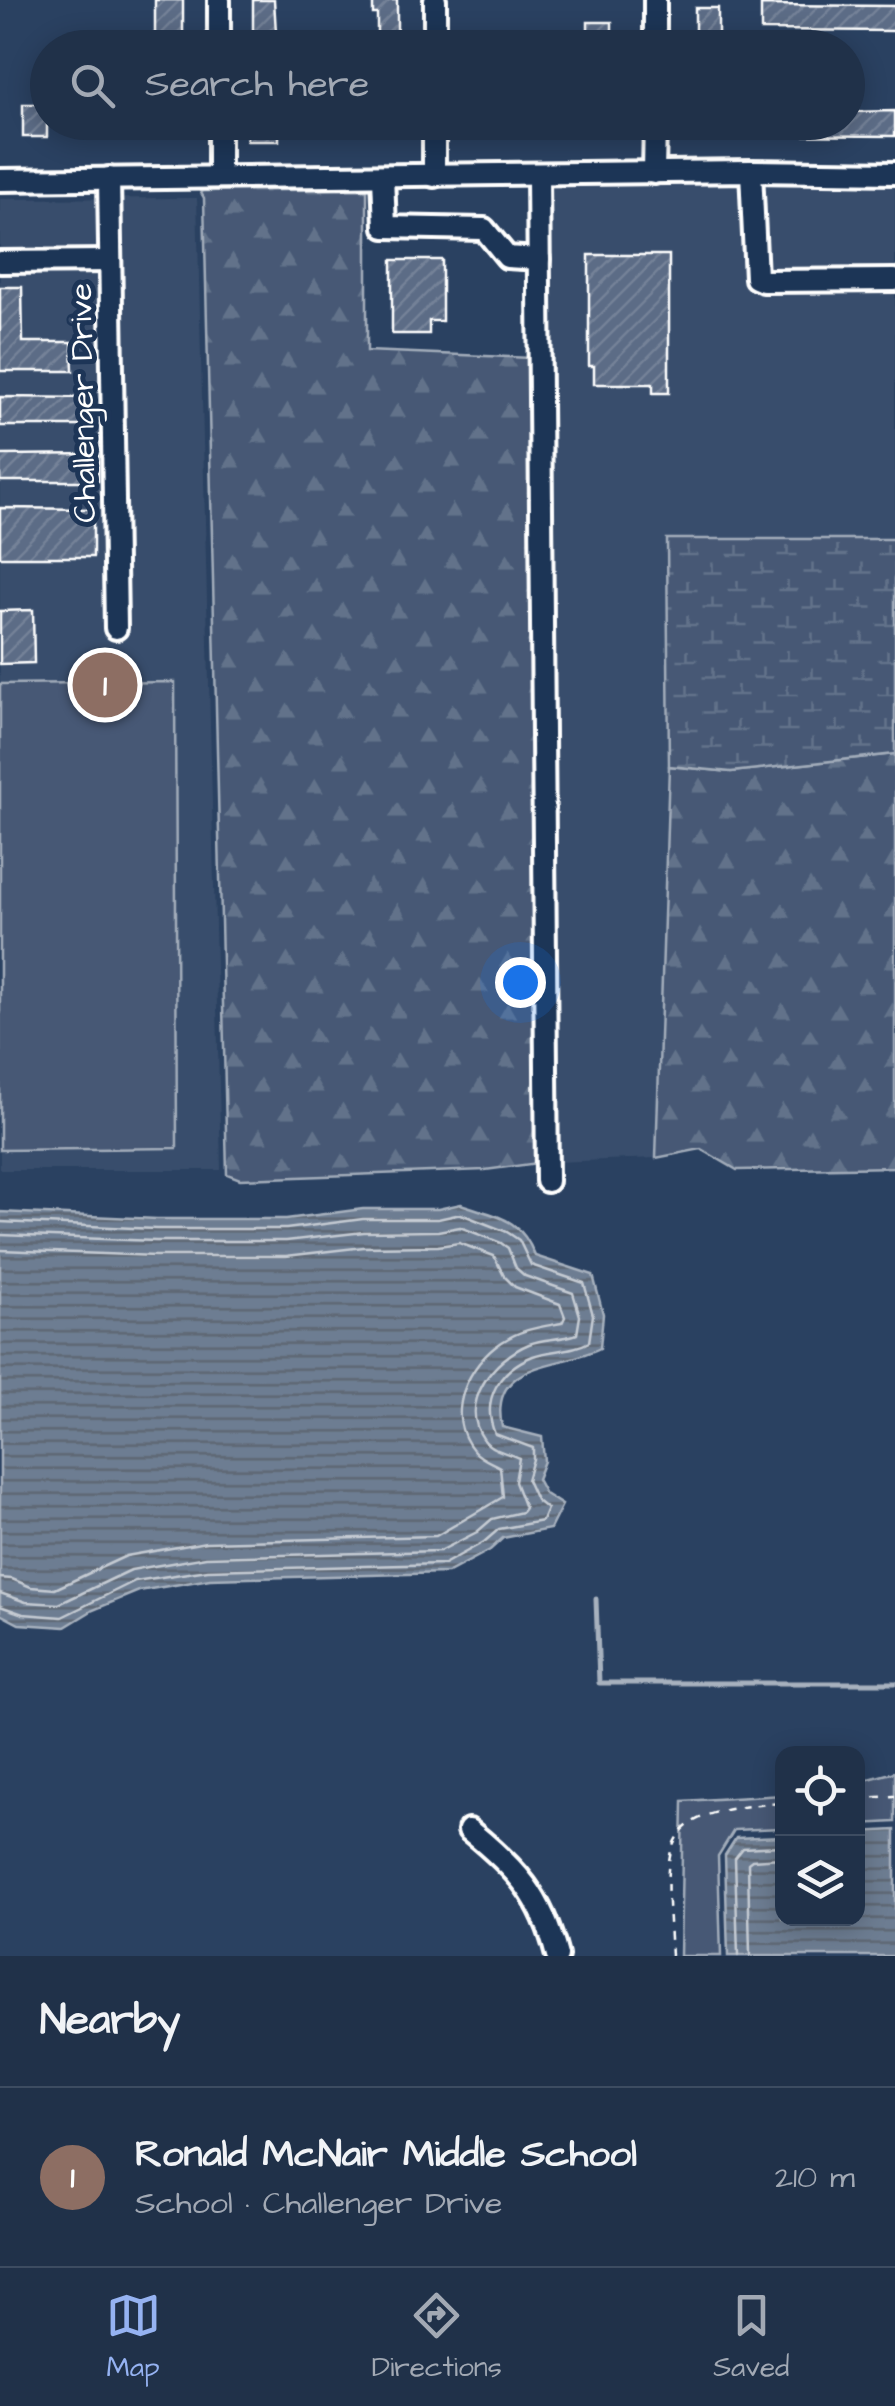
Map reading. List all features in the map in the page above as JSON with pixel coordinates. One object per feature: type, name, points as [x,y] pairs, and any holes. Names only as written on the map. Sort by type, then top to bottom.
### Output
[{"type":"street","points":[[219,0],[219,30]]},
{"type":"street","points":[[435,0],[435,30]]},
{"type":"street","points":[[655,0],[655,30]]},
{"type":"street","points":[[220,140],[220,176]]},
{"type":"street","points":[[434,140],[434,176]]},
{"type":"street","points":[[654,172],[655,140]]},
{"type":"street","points":[[751,171],[756,278],[895,280]]},
{"type":"street","points":[[0,180],[751,171],[895,173]]},
{"type":"street","points":[[538,175],[547,1181]]},
{"type":"street","points":[[383,176],[385,227],[484,229],[506,257],[538,258]]},
{"type":"street","name":"Challenger Drive","points":[[108,178],[116,628]]},
{"type":"street","points":[[0,262],[110,261]]},
{"type":"street","points":[[470,1830],[528,1885],[549,1924],[557,1956]]},
{"type":"path","points":[[865,1798],[895,1796]]},
{"type":"path","points":[[671,1956],[667,1872],[670,1847],[685,1826],[703,1815],[742,1806],[775,1804]]},
{"type":"shaded area","points":[[751,180],[895,183],[895,539],[667,539],[669,766],[656,1158],[555,1162],[546,184]]},
{"type":"shaded area","points":[[197,198],[221,1170],[0,1170],[0,199]]},
{"type":"green space","points":[[367,189],[367,351],[531,358],[538,1163],[485,1170],[240,1179],[227,1174],[204,198],[200,191]]},
{"type":"green space","points":[[667,539],[895,539],[895,754],[731,772],[669,766]]},
{"type":"green space","points":[[175,682],[177,1148],[0,1150],[0,684]]},
{"type":"green space","points":[[895,754],[895,1167],[737,1170],[701,1149],[656,1158],[669,766],[731,772]]},
{"type":"green space","points":[[895,1772],[895,1822],[865,1824],[865,1780]]},
{"type":"green space","points":[[775,1795],[775,1828],[734,1830],[718,1856],[721,1956],[680,1956],[683,1801]]},
{"type":"water","points":[[461,1204],[515,1226],[535,1256],[593,1275],[603,1314],[600,1348],[516,1378],[506,1389],[501,1405],[502,1427],[542,1437],[544,1461],[537,1479],[545,1494],[562,1505],[550,1529],[503,1538],[490,1550],[447,1573],[210,1579],[139,1591],[93,1610],[65,1627],[19,1624],[0,1614],[0,1212],[157,1219],[286,1219],[363,1209],[438,1209]]},
{"type":"water","points":[[895,1830],[895,1956],[728,1956],[725,1855],[736,1838],[775,1836],[775,1926],[865,1926],[865,1832]]},
{"type":"building","points":[[155,0],[183,0],[183,30],[155,30]]},
{"type":"building","points":[[253,0],[274,0],[276,30],[253,30]]},
{"type":"building","points":[[373,0],[397,0],[397,30],[377,30],[377,14],[373,14]]},
{"type":"building","points":[[761,5],[895,6],[895,31],[761,30]]},
{"type":"building","points":[[695,8],[718,8],[718,30],[695,30]]},
{"type":"building","points":[[588,22],[612,22],[612,30],[588,30]]},
{"type":"building","points":[[23,104],[30,104],[30,137],[23,137]]},
{"type":"building","points":[[895,111],[895,136],[865,136],[865,112]]},
{"type":"building","points":[[589,255],[669,255],[669,393],[653,393],[653,384],[594,384],[594,366],[589,366]]},
{"type":"building","points":[[392,260],[442,260],[442,321],[429,321],[429,334],[392,334]]},
{"type":"building","points":[[0,287],[22,287],[23,342],[72,342],[73,371],[0,371]]},
{"type":"building","points":[[0,397],[95,398],[95,426],[0,426]]},
{"type":"building","points":[[98,454],[98,481],[0,481],[0,455]]},
{"type":"building","points":[[0,508],[93,509],[93,557],[0,557]]},
{"type":"building","points":[[33,610],[34,663],[0,664],[0,611]]},
{"type":"waterway","points":[[596,1599],[599,1683],[895,1683]]},
{"type":"place","name":"Ronald McNair Middle School","points":[[105,685]]}]
